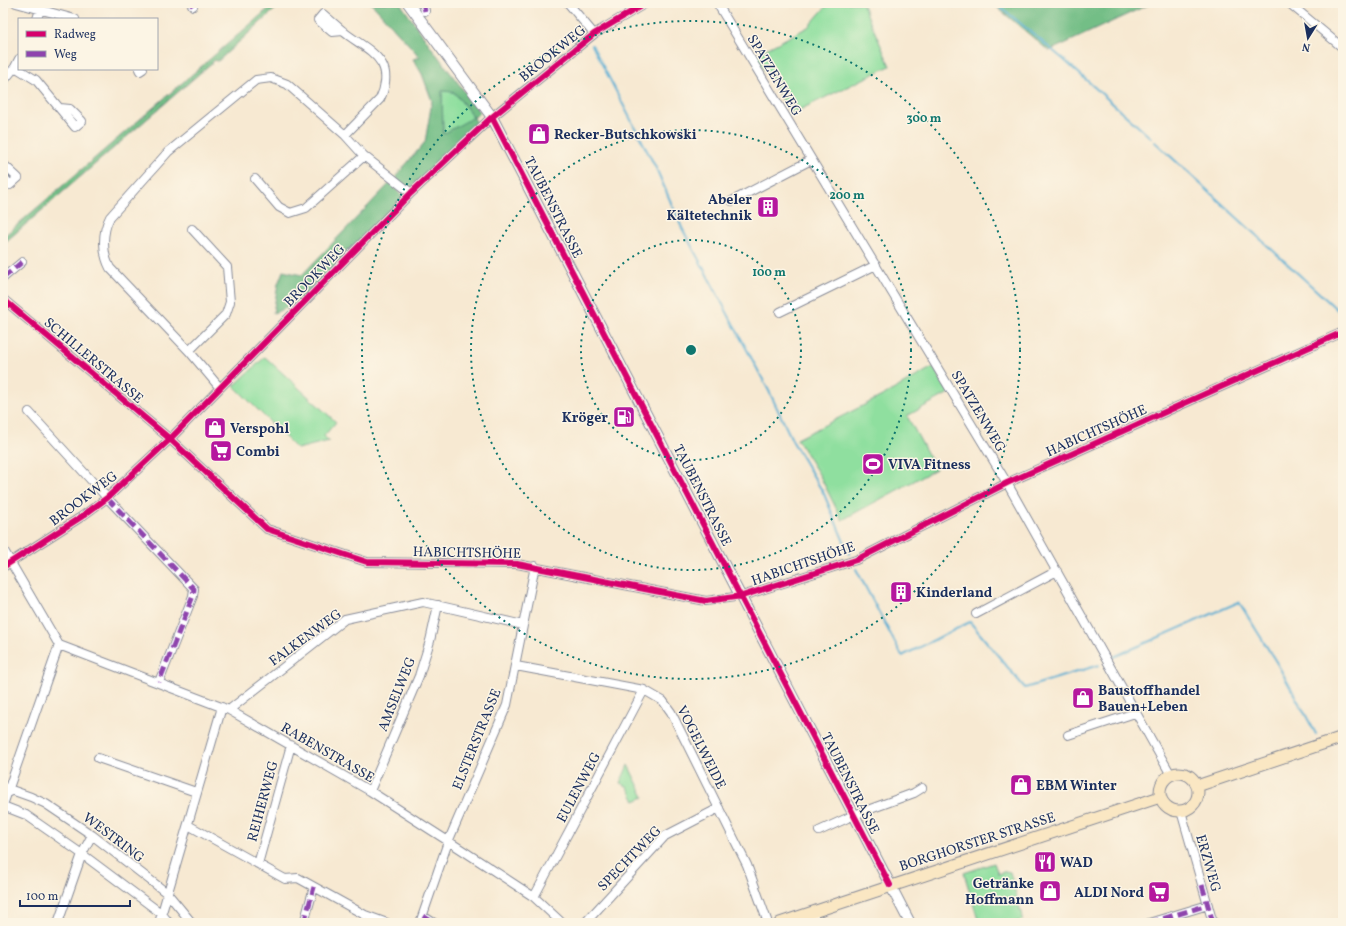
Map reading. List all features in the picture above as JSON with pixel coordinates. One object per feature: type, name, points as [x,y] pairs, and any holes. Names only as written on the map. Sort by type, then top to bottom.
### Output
[{"type":"main road","points":[[1197,786],[1343,737]]},
{"type":"main road","points":[[1183,773],[1188,776],[1197,786],[1197,796],[1195,802],[1187,809],[1181,811],[1171,809],[1166,806],[1160,797],[1162,784],[1171,775],[1183,773]]},
{"type":"main road","name":"BORGHORSTER STRASSE","points":[[780,923],[890,885],[1160,797]]},
{"type":"street","points":[[16,3],[42,6],[72,18]]},
{"type":"street","name":"TAUBENSTRASSE","points":[[408,3],[492,117],[742,596],[910,923]]},
{"type":"street","points":[[568,3],[594,34]]},
{"type":"street","name":"BROOKWEG","points":[[6,565],[107,498],[170,439],[411,193],[492,117],[594,34],[646,3]]},
{"type":"street","name":"SPATZENWEG","points":[[717,3],[1007,483],[1135,714],[1171,775]]},
{"type":"street","points":[[1289,3],[1343,48]]},
{"type":"street","points":[[37,18],[42,6]]},
{"type":"street","points":[[343,31],[373,54],[382,63],[385,72],[384,92],[380,99],[345,135]]},
{"type":"street","points":[[3,82],[15,67],[18,60]]},
{"type":"street","points":[[20,70],[36,80],[60,108]]},
{"type":"street","points":[[220,388],[189,351],[110,268],[105,258],[105,226],[110,217],[168,152],[256,80],[271,78],[284,82],[345,135],[364,156],[411,193]]},
{"type":"street","points":[[255,179],[279,207],[290,213],[306,208],[364,156]]},
{"type":"street","points":[[732,201],[811,160]]},
{"type":"street","points":[[3,164],[18,178],[10,185],[3,176]]},
{"type":"street","points":[[189,351],[226,314],[230,302],[228,266],[192,229]]},
{"type":"street","points":[[3,278],[22,262]]},
{"type":"street","points":[[780,312],[876,265]]},
{"type":"street","name":"SCHILLERSTRASSE","points":[[3,299],[170,439]]},
{"type":"street","name":"HABICHTSHÖHE","points":[[170,439],[267,529],[367,562],[518,564],[706,601],[742,596],[856,560],[1007,483],[1343,332]]},
{"type":"street","points":[[29,412],[107,498],[194,589],[193,596],[159,682]]},
{"type":"street","points":[[3,549],[6,565],[59,645],[6,788],[3,806],[26,815],[82,854],[162,914],[169,923]]},
{"type":"street","name":"ELSTERSTRASSE","points":[[434,923],[421,920],[448,842],[507,705],[516,666],[534,566]]},
{"type":"street","points":[[976,614],[1057,571]]},
{"type":"street","name":"FALKENWEG","points":[[226,708],[345,620],[423,602],[523,625]]},
{"type":"street","name":"AMSELWEG","points":[[370,791],[419,676],[430,642],[438,605]]},
{"type":"street","name":"RABENSTRASSE","points":[[59,645],[226,708],[370,791],[534,897],[562,923]]},
{"type":"street","name":"VOGELWEIDE","points":[[516,666],[644,690],[663,701],[671,712],[747,865],[768,923]]},
{"type":"street","name":"EULENWEG","points":[[534,897],[644,690]]},
{"type":"street","points":[[159,923],[196,792],[226,708]]},
{"type":"street","points":[[1068,735],[1135,714]]},
{"type":"street","name":"REIHERWEG","points":[[258,864],[291,745]]},
{"type":"street","points":[[98,758],[196,792]]},
{"type":"street","name":"WESTRING","points":[[6,788],[32,797],[46,804],[92,835],[168,894],[192,923]]},
{"type":"street","points":[[819,831],[854,815],[914,793],[922,788]]},
{"type":"street","name":"SPECHTWEG","points":[[585,923],[665,836],[719,808]]},
{"type":"street","name":"ERZWEG","points":[[1181,811],[1213,923]]},
{"type":"street","points":[[188,824],[285,879],[298,878],[365,915],[387,923]]},
{"type":"street","points":[[58,923],[82,854],[92,835]]},
{"type":"street","points":[[304,923],[314,887]]},
{"type":"street","points":[[1149,923],[1208,905]]},
{"type":"street","points":[[812,912],[816,923]]},
{"type":"green space","points":[[275,3],[282,3],[217,62],[215,60],[3,244],[3,237]]},
{"type":"green space","points":[[371,3],[400,3],[480,112],[474,118],[480,128],[411,193],[400,184],[396,176],[425,142],[432,101],[422,74],[413,59],[420,57]],"holes":[[[442,91],[454,92],[474,117],[443,134]]]},
{"type":"green space","points":[[829,3],[862,3],[890,66],[791,114],[755,55],[808,27]]},
{"type":"green space","points":[[992,3],[1152,3],[1049,51]]},
{"type":"green space","points":[[442,91],[454,92],[474,118],[443,134]]},
{"type":"green space","points":[[390,183],[405,199],[306,301],[273,313],[278,284],[283,271],[302,275]]},
{"type":"green space","points":[[265,357],[336,422],[324,436],[329,441],[297,449],[234,386]]},
{"type":"green space","points":[[933,367],[949,393],[907,416],[936,469],[842,520],[820,476],[797,439],[884,395]]},
{"type":"green space","points":[[628,765],[644,797],[635,801],[627,786],[620,783]]},
{"type":"green space","points":[[994,863],[998,874],[1005,871],[1010,872],[1023,920],[1013,923],[979,923],[964,873]]},
{"type":"waterway","points":[[996,3],[1063,59],[1151,138]]},
{"type":"waterway","points":[[592,45],[656,168],[682,228],[769,391],[793,442],[824,494],[849,554]]},
{"type":"waterway","points":[[1155,142],[1343,315]]},
{"type":"waterway","points":[[856,569],[902,656],[970,622],[1025,688],[1099,665]]},
{"type":"waterway","points":[[1109,659],[1239,602],[1278,665],[1316,734]]},
{"type":"marked path","points":[[423,3],[425,11]]},
{"type":"marked path","points":[[3,278],[22,262]]},
{"type":"marked path","points":[[107,498],[194,589],[193,596],[159,682]]},
{"type":"marked path","points":[[1202,885],[1213,923]]},
{"type":"marked path","points":[[304,923],[314,887]]},
{"type":"marked path","points":[[1149,923],[1208,905]]},
{"type":"marked path","points":[[423,916],[434,923]]},
{"type":"cycle path","points":[[3,567],[81,517],[107,498],[170,439],[411,193],[492,117],[594,34],[646,3]]},
{"type":"cycle path","points":[[492,117],[890,885]]},
{"type":"cycle path","points":[[3,299],[170,439],[267,529],[367,562],[517,564],[706,601],[742,596],[856,560],[1007,483],[1343,332]]},
{"type":"place","name":"Recker-Butschkowski","points":[[539,134]]},
{"type":"place","name":"Abeler Kältetechnik","points":[[768,207]]},
{"type":"place","name":"Kröger","points":[[624,417]]},
{"type":"place","name":"Verspohl","points":[[215,428]]},
{"type":"place","name":"Combi","points":[[221,451]]},
{"type":"place","name":"VIVA Fitness","points":[[873,464]]},
{"type":"place","name":"Kinderland","points":[[901,592]]},
{"type":"place","name":"Baustoffhandel Bauen+Leben","points":[[1083,698]]},
{"type":"place","name":"EBM Winter","points":[[1021,785]]},
{"type":"place","name":"WAD","points":[[1045,862]]},
{"type":"place","name":"Getränke Hoffmann","points":[[1050,891]]},
{"type":"place","name":"ALDI Nord","points":[[1159,892]]}]
